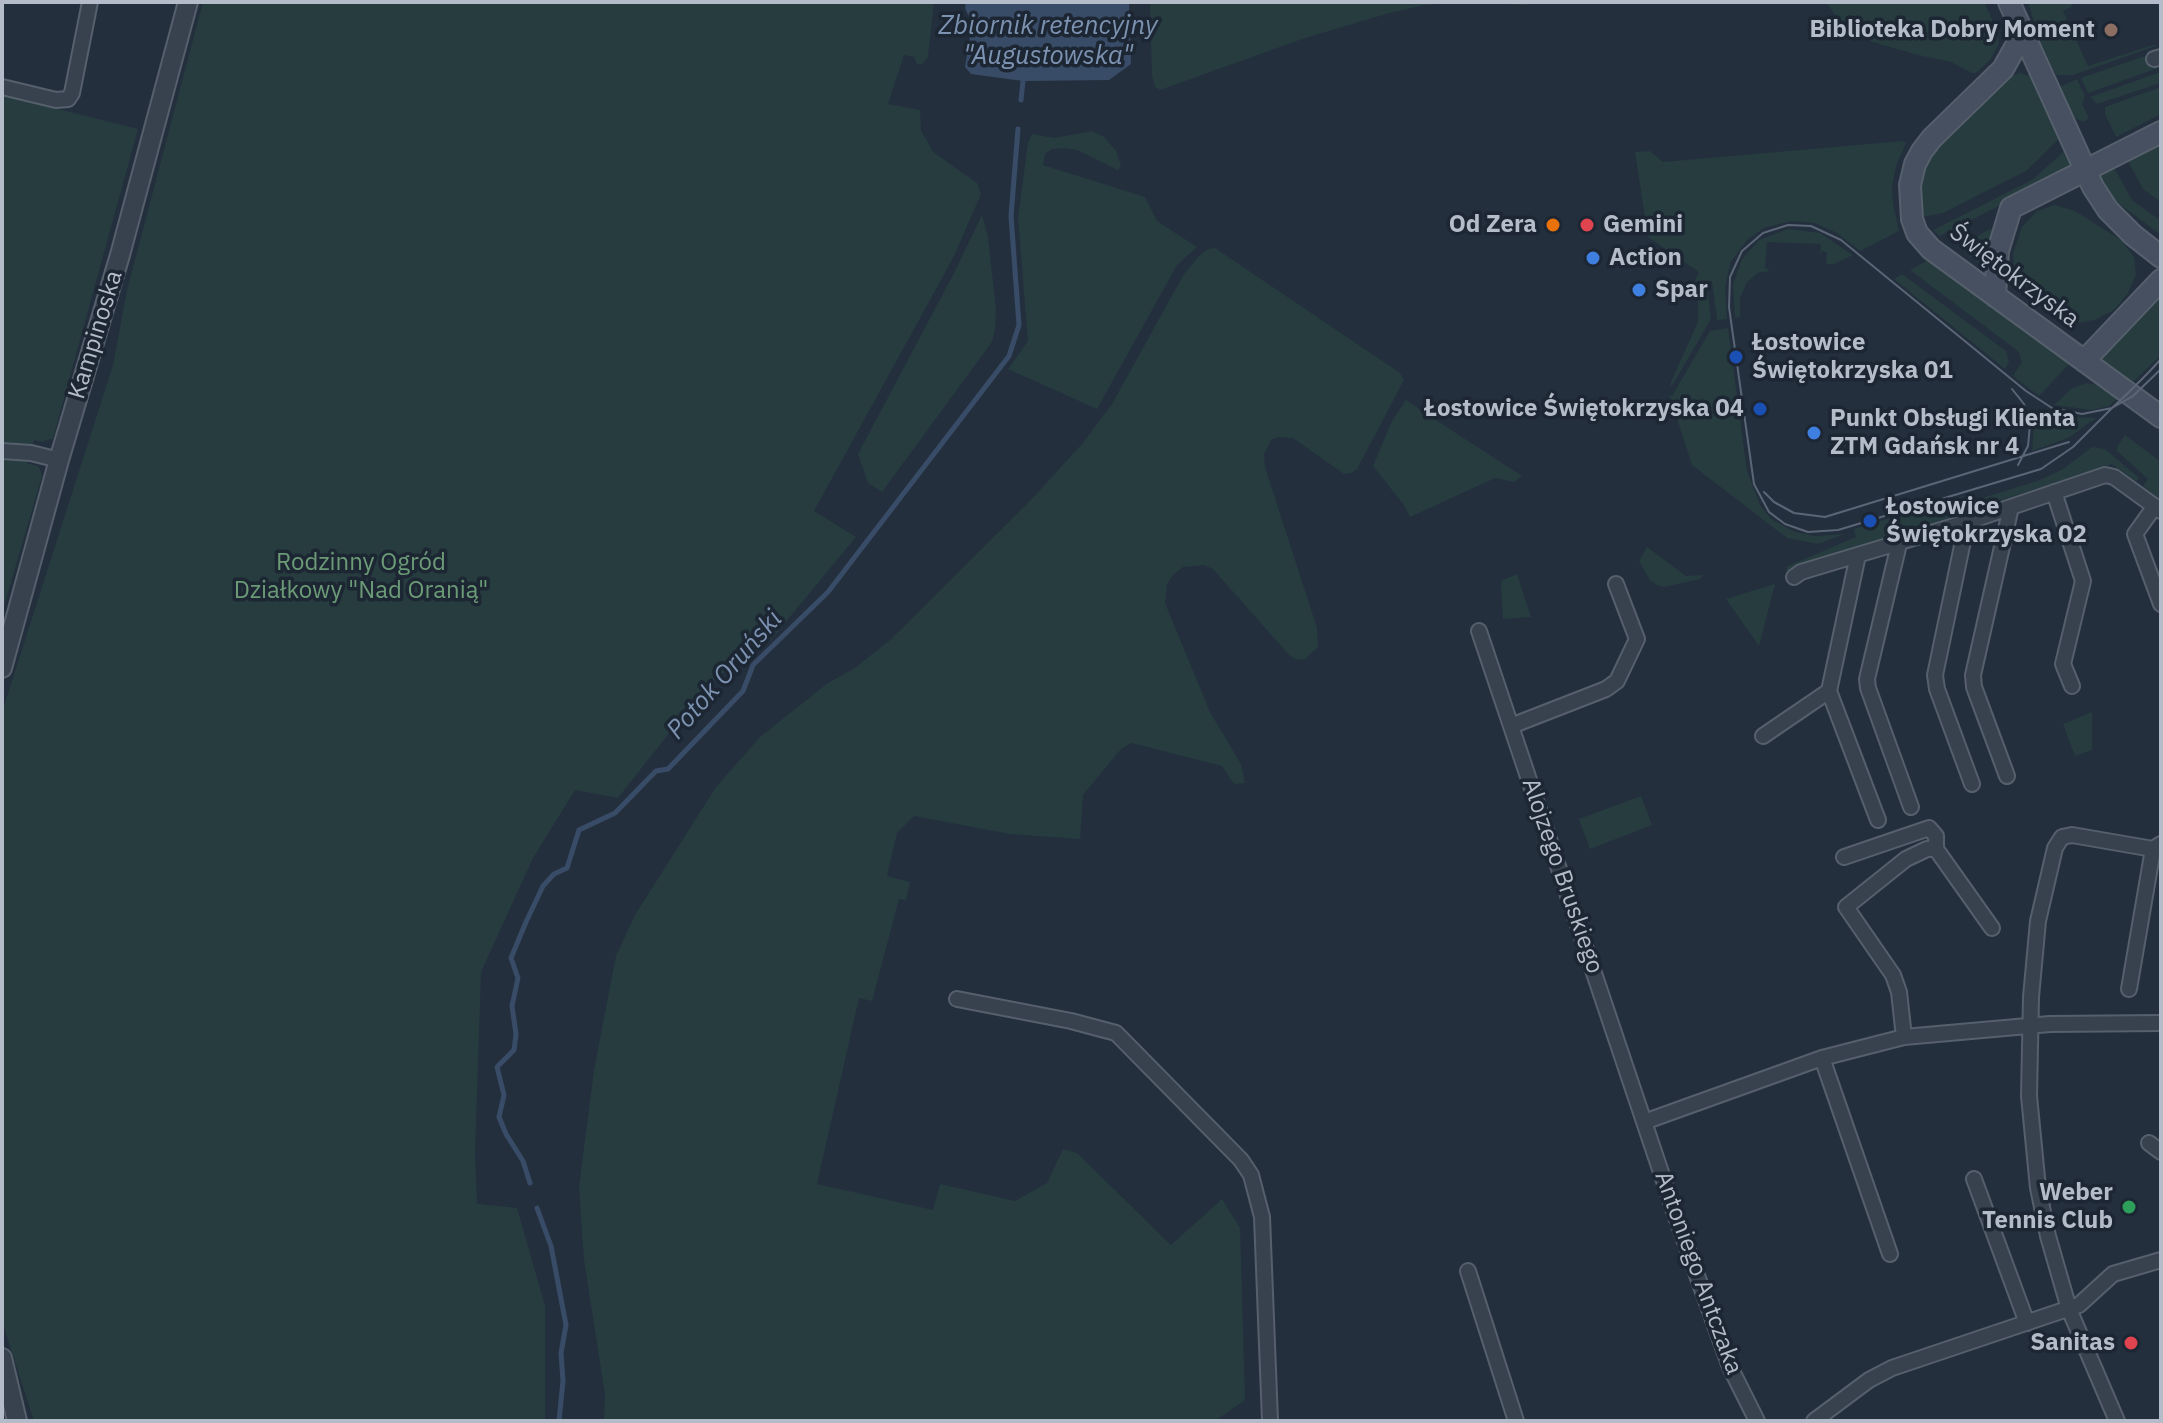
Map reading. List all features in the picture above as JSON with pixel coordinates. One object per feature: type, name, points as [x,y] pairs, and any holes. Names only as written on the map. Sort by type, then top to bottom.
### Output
[{"type":"main road","points":[[2009,2],[2085,171],[2108,210],[2161,257]]},
{"type":"main road","name":"Świętokrzyska","points":[[2023,33],[2003,69],[1932,138],[1915,164],[1909,203],[1917,233],[1931,249],[2161,417]]},
{"type":"main road","points":[[2003,69],[2037,65]]},
{"type":"main road","points":[[1995,296],[1998,251],[2011,208],[2161,132]]},
{"type":"main road","points":[[2084,361],[2161,280]]},
{"type":"street","points":[[2,87],[56,100],[68,99],[72,93],[90,2]]},
{"type":"street","name":"Kampinoska","points":[[2,668],[188,2]]},
{"type":"street","points":[[2,451],[31,453],[59,460]]},
{"type":"street","points":[[1794,577],[1801,572],[1899,544],[2110,475],[2158,508],[2135,534],[2161,604]]},
{"type":"street","points":[[2054,492],[2083,581],[2063,664],[2072,686]]},
{"type":"street","points":[[2007,776],[1974,687],[1973,675],[2011,507]]},
{"type":"street","points":[[1967,522],[1935,675],[1937,689],[1972,784]]},
{"type":"street","points":[[1899,544],[1867,679],[1911,807]]},
{"type":"street","points":[[1858,555],[1829,691],[1878,820]]},
{"type":"street","points":[[1511,726],[1606,689],[1617,681],[1637,639],[1616,584]]},
{"type":"street","name":"Alojzego Bruskiego","points":[[1479,631],[1644,1122]]},
{"type":"street","points":[[1763,736],[1829,691]]},
{"type":"street","points":[[1844,857],[1926,827],[1933,830],[1936,849],[1992,928]]},
{"type":"street","points":[[2117,1421],[2069,1309],[2048,1236],[2038,1188],[2030,1110],[2029,1025],[2038,921],[2055,848],[2062,837],[2072,835],[2157,847],[2129,989]]},
{"type":"street","points":[[1904,1037],[1899,992],[1893,975],[1846,907],[1906,859],[1927,849],[1936,849]]},
{"type":"street","points":[[957,999],[1116,1033],[1241,1160],[1251,1175],[1262,1217],[1270,1421]]},
{"type":"street","points":[[1644,1122],[1822,1058],[1904,1037],[2029,1025],[2161,1023]]},
{"type":"street","points":[[1822,1058],[1890,1254]]},
{"type":"street","name":"Antoniego Antczaka","points":[[1644,1122],[1722,1346],[1757,1421]]},
{"type":"street","points":[[1974,1179],[2027,1323]]},
{"type":"street","points":[[1814,1421],[1869,1380],[1892,1368],[2069,1309],[2084,1301],[2113,1274],[2161,1260]]},
{"type":"street","points":[[1468,1271],[1516,1421]]},
{"type":"street","points":[[2,1358],[17,1421]]},
{"type":"green space","name":"Rodzinny Ogród Działkowy \"Nad Oranią\"","points":[[203,2],[934,2],[928,57],[922,64],[917,64],[914,57],[904,55],[888,104],[920,110],[921,130],[933,152],[977,183],[981,194],[953,258],[814,511],[856,537],[770,641],[763,631],[677,723],[618,798],[575,790],[533,858],[481,972],[475,1153],[477,1204],[517,1208],[545,1306],[545,1421],[34,1421],[2,1321],[2,712],[113,365],[127,290]]},
{"type":"green space","points":[[1150,2],[1459,2],[1424,5],[1386,14],[1305,38],[1160,90],[1155,87],[1152,75]]},
{"type":"green space","points":[[1459,2],[1524,2],[1527,5]]},
{"type":"green space","points":[[1826,2],[1984,2],[1996,28],[1999,44],[1990,60],[1972,73],[1951,62],[1849,35]]},
{"type":"green space","points":[[2028,2],[2071,2],[2073,6],[2063,11],[2088,66],[2156,46],[2073,75],[2056,75],[2040,41]]},
{"type":"green space","points":[[2148,55],[2152,67],[2161,64],[2161,67],[2088,93],[2081,78]]},
{"type":"green space","points":[[2161,72],[2161,83],[2097,104],[2090,97]]},
{"type":"green space","points":[[2019,73],[2030,76],[2043,103],[2056,119],[2057,141],[2026,171],[1943,213],[1923,217],[1920,184],[1930,157],[1956,126],[2007,79]]},
{"type":"green space","points":[[2077,79],[2085,96],[2082,104],[2089,118],[2083,122],[2073,117],[2060,87]]},
{"type":"green space","points":[[2161,87],[2161,114],[2116,137],[2105,114],[2105,107]]},
{"type":"green space","points":[[2,95],[138,129],[53,438],[42,442],[34,440],[32,447],[10,442],[2,444]]},
{"type":"green space","points":[[1092,131],[1104,137],[1116,151],[1121,166],[1118,170],[1077,150],[1065,148],[1052,149],[1045,154],[1043,165],[1145,197],[1157,221],[1197,247],[1177,265],[1097,409],[1008,369],[1028,341],[1018,218],[1028,143],[1032,134],[1054,138]]},
{"type":"green space","points":[[2161,142],[2161,202],[2143,189],[2127,159]]},
{"type":"green space","points":[[1906,143],[1892,186],[1899,231],[1860,251],[1837,233],[1815,223],[1791,221],[1764,228],[1747,240],[1730,263],[1725,288],[1727,319],[1717,320],[1712,281],[1694,283],[1699,272],[1648,237],[1635,152],[1650,151],[1663,162]]},
{"type":"green space","points":[[2069,147],[2075,167],[1940,236],[1933,230],[2032,180]]},
{"type":"green space","points":[[2113,166],[2132,200],[2161,221],[2161,235],[2110,197],[2096,175]]},
{"type":"green space","points":[[2055,205],[2075,211],[2121,240],[2134,257],[2136,275],[2128,293],[2114,310],[2094,320],[2077,323],[2062,319],[2022,289],[2015,277],[2013,254],[2022,227],[2037,211]]},
{"type":"green space","points":[[982,215],[988,237],[996,310],[992,342],[882,492],[868,483],[858,454]]},
{"type":"green space","points":[[1788,229],[1820,233],[1853,255],[1834,264],[1826,264],[1827,252],[1822,251],[1820,256],[1821,244],[1767,242],[1765,268],[1770,271],[1758,273],[1747,282],[1740,298],[1740,317],[1735,318],[1733,284],[1742,259],[1759,240]]},
{"type":"green space","points":[[1992,230],[1985,268],[1958,247]]},
{"type":"green space","points":[[1215,248],[1400,373],[1404,380],[1357,469],[1351,473],[1344,474],[1293,438],[1271,440],[1264,454],[1265,467],[1317,628],[1318,647],[1305,659],[1298,660],[1289,655],[1213,569],[1204,565],[1183,567],[1167,584],[1165,603],[1210,712],[1241,764],[1245,783],[1234,784],[1222,766],[1132,743],[1121,749],[1083,795],[1080,839],[1010,834],[914,816],[897,833],[887,876],[910,882],[906,900],[899,899],[872,1001],[859,998],[817,1184],[933,1210],[940,1184],[1015,1201],[1047,1183],[1063,1149],[1077,1153],[1171,1245],[1222,1199],[1240,1228],[1245,1400],[1215,1421],[604,1421],[605,1395],[584,1260],[579,1187],[594,1070],[616,956],[635,915],[716,787],[760,737],[828,683],[855,668],[890,640],[1029,502],[1082,444],[1112,404],[1184,274],[1198,257]]},
{"type":"green space","points":[[1930,259],[2071,362],[2039,396],[2013,376],[2022,362],[2018,351],[1910,270]]},
{"type":"green space","points":[[1902,274],[2006,351],[2009,362],[2005,369],[1894,279]]},
{"type":"green space","points":[[1707,287],[1711,319],[1672,386],[1670,384],[1698,322],[1698,298],[1702,288]]},
{"type":"green space","points":[[2161,291],[2161,355],[2131,384],[2098,358]]},
{"type":"green space","points":[[1728,328],[1747,471],[1760,505],[1771,519],[1795,532],[1815,536],[1845,534],[1818,544],[1787,538],[1692,465],[1667,395],[1672,396],[1710,331]]},
{"type":"green space","points":[[2086,383],[2102,386],[2119,397],[2109,406],[2092,410],[2054,405],[2071,389]]},
{"type":"green space","points":[[1406,400],[1522,476],[1514,482],[1495,478],[1410,517],[1373,466],[1392,421]]},
{"type":"green space","points":[[2049,410],[2069,417],[2096,418],[2068,438],[2032,451],[2034,425]]},
{"type":"green space","points":[[2125,435],[2161,462],[2161,500],[2143,486],[2148,479],[2117,451]]},
{"type":"green space","points":[[2092,447],[2105,449],[2139,478],[2136,481],[2112,464],[1787,571],[1786,567],[1856,537],[1854,529],[1973,493],[1976,500],[2040,480],[2063,469]]},
{"type":"green space","points":[[2,459],[27,461],[39,467],[42,476],[2,613]]},
{"type":"green space","points":[[1647,547],[1686,576],[1703,575],[1700,579],[1664,587],[1657,585],[1650,580],[1639,561]]},
{"type":"green space","points":[[1517,574],[1531,617],[1503,619],[1501,583]]},
{"type":"green space","points":[[1775,584],[1759,646],[1726,599]]},
{"type":"green space","points":[[2092,712],[2092,750],[2075,756],[2063,724]]},
{"type":"green space","points":[[1641,796],[1652,825],[1590,849],[1579,819]]},
{"type":"water","name":"Zbiornik retencyjny \"Augustowska\"","points":[[966,2],[1129,2],[1131,64],[1109,80],[1023,81],[971,74],[965,67],[972,24],[965,8]]},
{"type":"waterway","name":"Potok Oruński","points":[[1021,100],[1023,81]]},
{"type":"waterway","name":"Potok Oruński","points":[[530,1183],[523,1161],[499,1117],[504,1095],[497,1067],[514,1050],[516,1034],[512,1006],[518,978],[511,958],[526,922],[543,886],[554,874],[567,868],[579,830],[615,813],[656,771],[668,769],[743,691],[753,665],[828,592],[1009,356],[1019,325],[1011,216],[1018,129]]},
{"type":"waterway","name":"Potok Oruński","points":[[537,1208],[551,1246],[566,1325],[561,1353],[563,1381],[559,1421]]},
{"type":"tram line","points":[[2161,359],[2149,372],[2112,408],[2073,447],[2041,469],[1838,530],[1808,532],[1785,524],[1769,512],[1754,484],[1729,307],[1730,277],[1742,251],[1763,233],[1788,225],[1811,226],[1841,240],[2026,391],[2052,408],[2082,414],[2112,408],[2133,396],[2161,369]]},
{"type":"tram line","points":[[2012,389],[2024,404],[2030,425],[2028,446],[2018,465]]},
{"type":"tram line","points":[[1764,492],[1774,502],[1794,513],[1825,517],[2069,442]]},
{"type":"place","name":"Biblioteka Dobry Moment","points":[[2111,30]]},
{"type":"place","name":"Od Zera","points":[[1553,225]]},
{"type":"place","name":"Gemini","points":[[1587,225]]},
{"type":"place","name":"Action","points":[[1593,258]]},
{"type":"place","name":"Spar","points":[[1639,290]]},
{"type":"place","name":"Łostowice Świętokrzyska 01","points":[[1736,357]]},
{"type":"place","name":"Łostowice Świętokrzyska 04","points":[[1760,409]]},
{"type":"place","name":"Punkt Obsługi Klienta ZTM Gdańsk nr 4","points":[[1814,433]]},
{"type":"place","name":"Łostowice Świętokrzyska 02","points":[[1870,521]]},
{"type":"place","name":"Weber Tennis Club","points":[[2129,1207]]},
{"type":"place","name":"Sanitas","points":[[2131,1343]]}]
